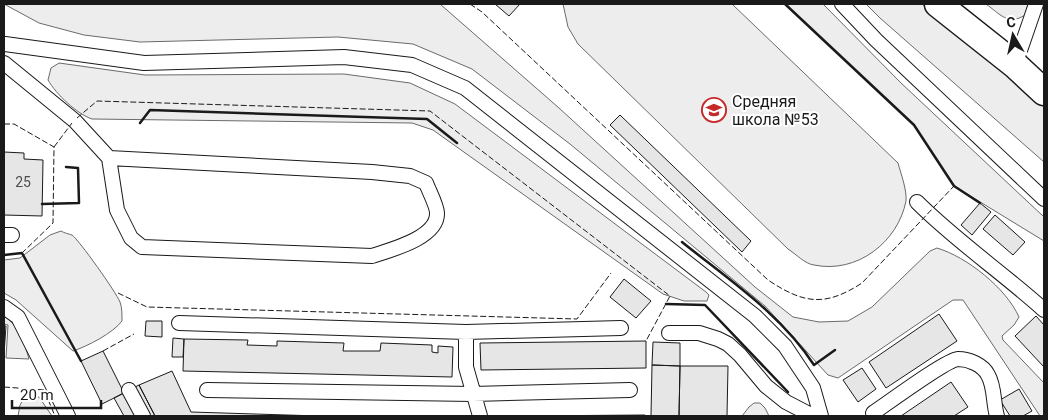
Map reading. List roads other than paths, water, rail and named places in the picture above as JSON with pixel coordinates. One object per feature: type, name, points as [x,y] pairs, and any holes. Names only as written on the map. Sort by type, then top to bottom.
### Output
[{"type":"street","points":[[938,4],[1015,65],[1044,92]]},
{"type":"lane","points":[[842,4],[876,40],[1044,199]]},
{"type":"lane","points":[[1015,65],[1036,4]]},
{"type":"lane","points":[[4,47],[144,62],[344,57],[412,65],[464,88],[755,316],[785,346],[813,388],[821,416]]},
{"type":"lane","points":[[4,64],[75,121],[109,158],[117,210],[131,238],[142,246],[372,256],[401,247],[426,234],[433,224],[437,213],[426,184],[410,176],[372,172],[109,158]]},
{"type":"lane","points":[[917,202],[1044,310]]},
{"type":"lane","points":[[4,307],[18,317],[68,416]]},
{"type":"lane","points":[[179,323],[466,332],[621,328]]},
{"type":"lane","points":[[466,332],[466,367],[480,416]]},
{"type":"lane","points":[[668,333],[698,332],[728,344],[766,386],[786,402],[813,416]]},
{"type":"lane","points":[[873,413],[956,359],[977,364],[986,371],[993,389],[997,416]]},
{"type":"lane","points":[[129,390],[143,416]]},
{"type":"lane","points":[[207,390],[473,394],[630,390]]},
{"type":"place","name":"Средняя школа №53","points":[[714,110]]}]
